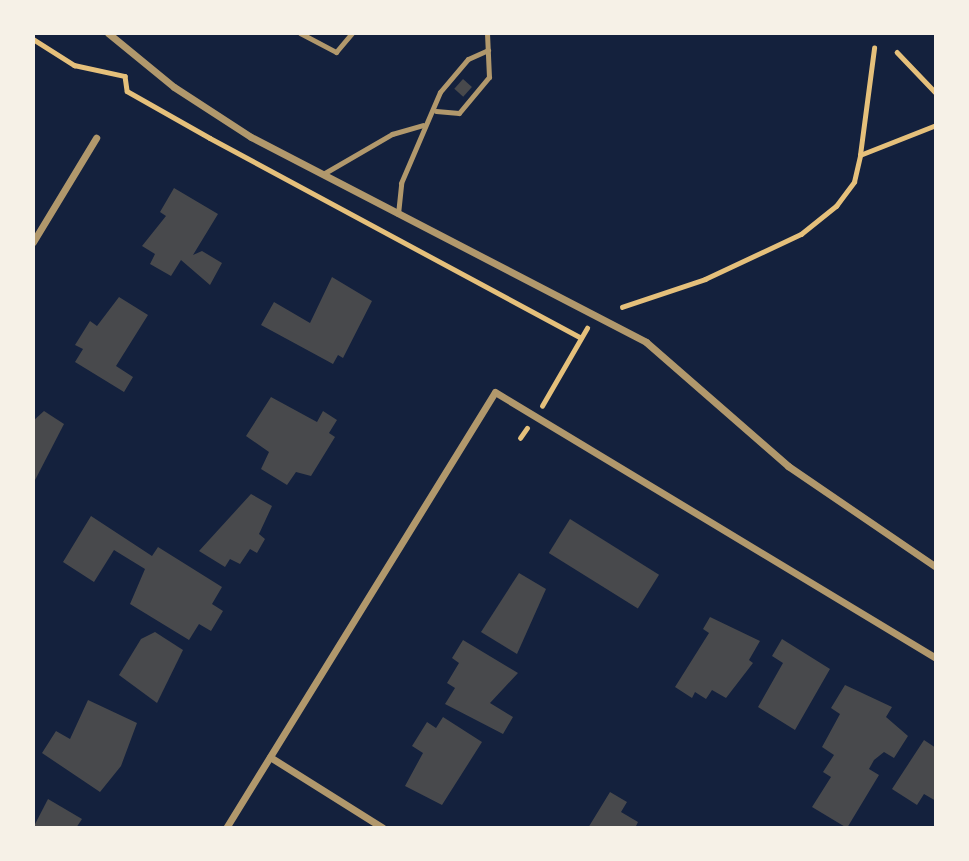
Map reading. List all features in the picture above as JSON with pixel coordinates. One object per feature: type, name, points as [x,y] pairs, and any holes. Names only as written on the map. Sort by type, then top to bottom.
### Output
[{"type":"street","points":[[108,33],[214,115],[320,176],[646,342],[812,485],[936,567]]},
{"type":"street","points":[[33,242],[96,138]]},
{"type":"street","points":[[226,828],[495,392],[936,658]]},
{"type":"street","points":[[270,757],[383,828]]},
{"type":"lane","points":[[300,33],[336,52],[352,33]]},
{"type":"lane","points":[[436,111],[459,113],[489,77],[487,33]]},
{"type":"lane","points":[[397,216],[401,183],[423,125],[436,111],[440,92],[461,67],[488,50]]},
{"type":"lane","points":[[320,176],[392,134],[423,125]]},
{"type":"path","points":[[728,33],[738,33]]},
{"type":"path","points":[[33,39],[74,65],[125,76],[127,91],[302,191],[581,338]]},
{"type":"path","points":[[622,307],[705,279],[801,234],[836,206],[854,183],[874,48]]},
{"type":"path","points":[[897,52],[936,93]]},
{"type":"path","points":[[860,155],[936,125]]},
{"type":"path","points":[[536,415],[587,328]]},
{"type":"building","points":[[463,79],[472,87],[463,97],[454,89]]},
{"type":"building","points":[[174,188],[218,214],[193,255],[202,251],[222,263],[210,285],[181,260],[171,276],[150,264],[155,254],[142,246],[166,216],[160,212]]},
{"type":"building","points":[[332,277],[372,301],[343,358],[338,355],[333,364],[261,325],[274,302],[310,323]]},
{"type":"building","points":[[119,297],[148,315],[116,366],[133,377],[124,392],[75,362],[83,349],[75,345],[90,321],[97,326]]},
{"type":"building","points":[[271,397],[317,422],[323,411],[337,420],[329,433],[335,437],[311,476],[296,472],[287,485],[261,469],[269,452],[246,436]]},
{"type":"building","points":[[44,411],[64,424],[33,484],[33,421]]},
{"type":"building","points":[[251,494],[272,506],[259,534],[265,539],[257,553],[250,549],[240,564],[230,559],[225,567],[199,551]]},
{"type":"building","points":[[91,516],[152,556],[158,547],[222,587],[212,604],[223,611],[211,631],[199,624],[189,640],[130,604],[145,569],[114,550],[94,582],[63,562]]},
{"type":"building","points":[[570,519],[659,575],[638,609],[549,553]]},
{"type":"building","points":[[519,573],[546,589],[517,654],[481,632]]},
{"type":"building","points":[[710,617],[760,641],[749,660],[753,663],[726,698],[712,690],[706,699],[695,692],[692,698],[675,687],[709,633],[703,629]]},
{"type":"building","points":[[155,632],[183,650],[157,703],[119,675],[141,639]]},
{"type":"building","points":[[782,639],[830,669],[795,730],[758,707],[783,663],[772,656]]},
{"type":"building","points":[[463,640],[518,673],[490,703],[513,717],[503,734],[445,704],[455,688],[447,683],[459,663],[452,658]]},
{"type":"building","points":[[845,685],[892,707],[886,717],[908,736],[894,758],[884,752],[874,760],[869,769],[879,775],[847,828],[812,807],[831,777],[823,772],[834,755],[822,747],[840,714],[831,708]]},
{"type":"building","points":[[88,700],[137,723],[121,766],[100,792],[42,753],[56,731],[70,739]]},
{"type":"building","points":[[443,717],[482,742],[442,805],[405,786],[423,753],[412,746],[427,722],[436,728]]},
{"type":"building","points":[[924,740],[936,748],[936,801],[924,794],[917,805],[892,789]]},
{"type":"building","points":[[610,792],[627,802],[621,812],[638,822],[635,828],[588,828]]},
{"type":"building","points":[[48,799],[82,819],[76,828],[33,828]]}]
